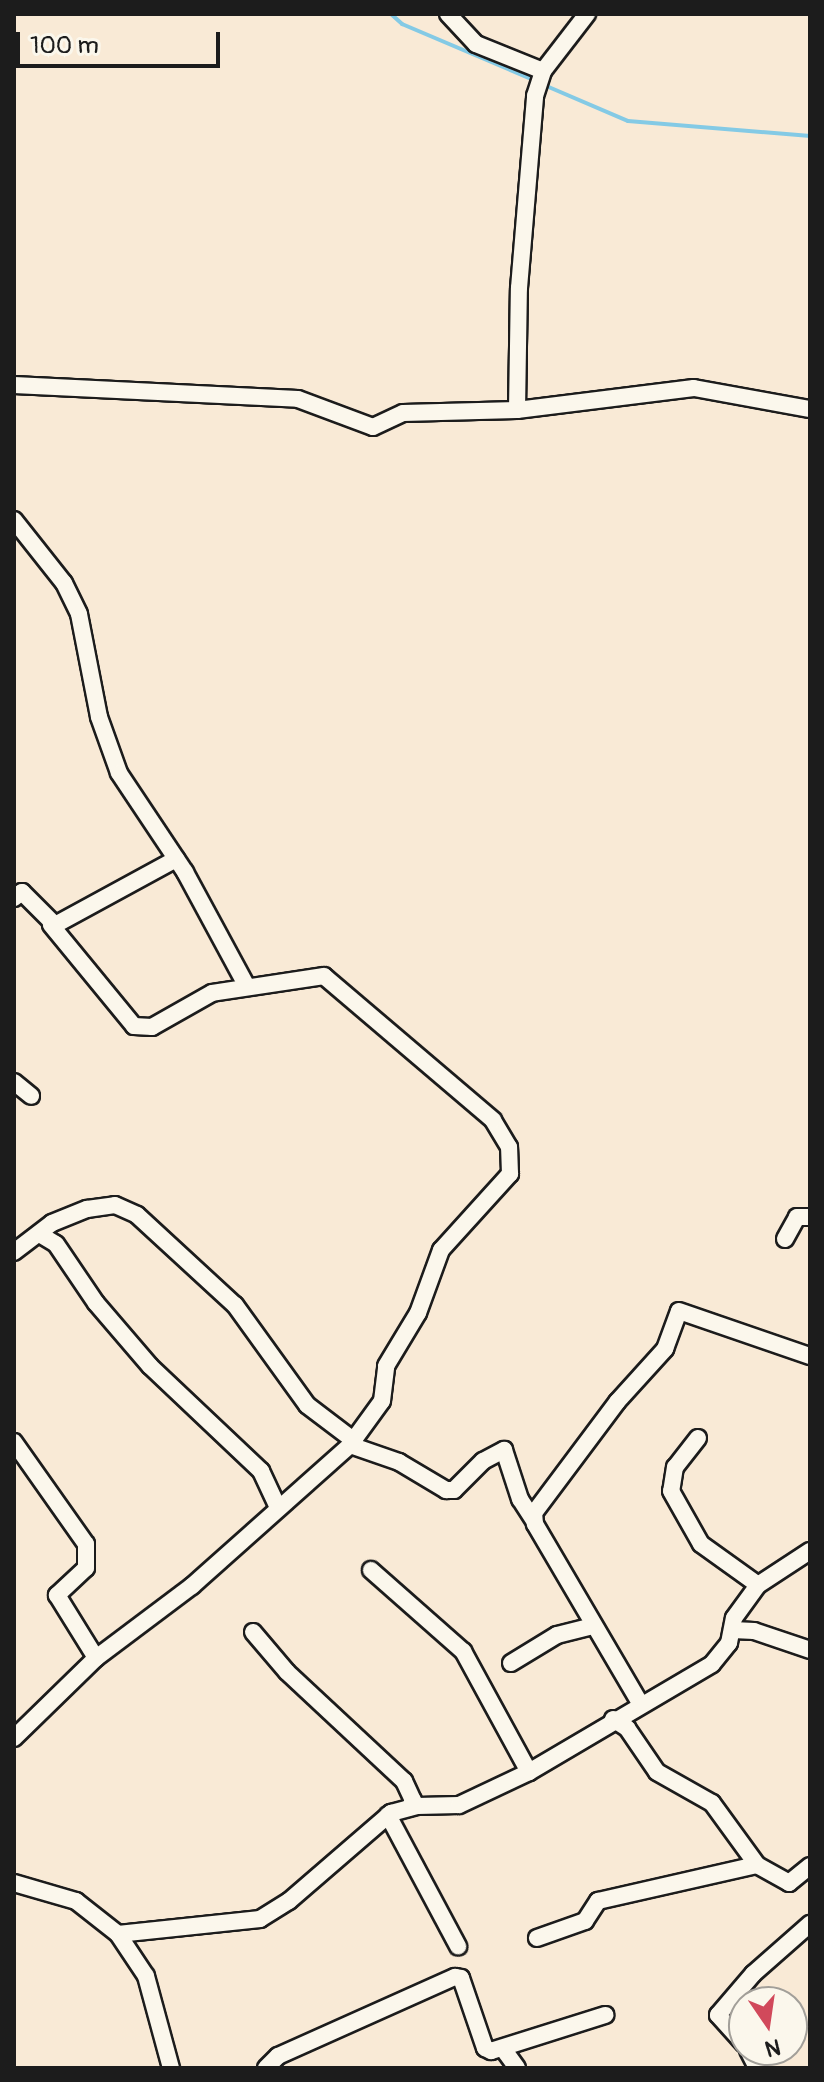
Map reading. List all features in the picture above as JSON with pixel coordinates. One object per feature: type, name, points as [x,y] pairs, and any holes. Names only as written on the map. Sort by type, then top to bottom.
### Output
[{"type":"street","points":[[517,410],[520,273],[535,96],[543,71],[587,14]]},
{"type":"street","points":[[453,16],[476,44],[543,71]]},
{"type":"street","points":[[14,385],[298,399],[373,427],[403,413],[517,410],[694,388],[810,409]]},
{"type":"street","points":[[14,520],[64,583],[79,614],[99,717],[119,773],[176,859],[246,985]]},
{"type":"street","points":[[51,925],[176,859]]},
{"type":"street","points":[[14,898],[24,893],[134,1026],[152,1027],[212,993],[246,985],[324,976],[493,1120],[509,1147],[510,1174],[441,1250],[418,1313],[386,1366],[382,1401],[351,1442],[192,1586],[96,1658],[15,1735]]},
{"type":"street","points":[[14,1082],[31,1096]]},
{"type":"street","points":[[14,1252],[41,1235],[52,1223],[87,1209],[115,1205],[137,1215],[235,1305],[307,1405],[351,1442],[399,1462],[446,1490],[454,1490],[483,1461],[504,1450],[520,1499],[640,1703]]},
{"type":"street","points":[[785,1239],[797,1217],[810,1217]]},
{"type":"street","points":[[41,1235],[56,1244],[96,1303],[150,1366],[261,1471],[278,1507]]},
{"type":"street","points":[[533,1519],[617,1402],[665,1349],[679,1311],[810,1356]]},
{"type":"street","points":[[698,1438],[675,1467],[671,1491],[701,1544],[758,1585]]},
{"type":"street","points":[[14,1442],[86,1544],[86,1568],[57,1595],[96,1658]]},
{"type":"street","points":[[118,1934],[260,1919],[289,1901],[388,1815],[410,1807],[459,1805],[529,1772],[640,1703],[712,1664],[733,1630],[734,1618],[758,1585],[810,1551]]},
{"type":"street","points":[[371,1570],[463,1651],[529,1772]]},
{"type":"street","points":[[511,1663],[557,1635],[593,1626]]},
{"type":"street","points":[[733,1630],[754,1631],[810,1650]]},
{"type":"street","points":[[253,1632],[287,1672],[404,1781],[413,1800],[410,1807]]},
{"type":"street","points":[[613,1719],[627,1728],[657,1772],[712,1803],[757,1865],[789,1883],[810,1866]]},
{"type":"street","points":[[388,1815],[458,1946]]},
{"type":"street","points":[[537,1938],[585,1921],[598,1901],[757,1865]]},
{"type":"street","points":[[14,1883],[76,1901],[118,1934],[150,1987],[171,2068]]},
{"type":"street","points":[[744,1986],[762,1965],[810,1924]]},
{"type":"street","points":[[266,2068],[278,2056],[455,1977],[465,1986],[485,2048],[504,2050],[605,2015]]},
{"type":"street","points":[[728,2004],[718,2015],[728,2026]]},
{"type":"street","points":[[504,2050],[517,2068]]},
{"type":"waterway","points":[[391,14],[402,24],[536,81]]},
{"type":"waterway","points":[[544,85],[628,121],[810,136]]}]
